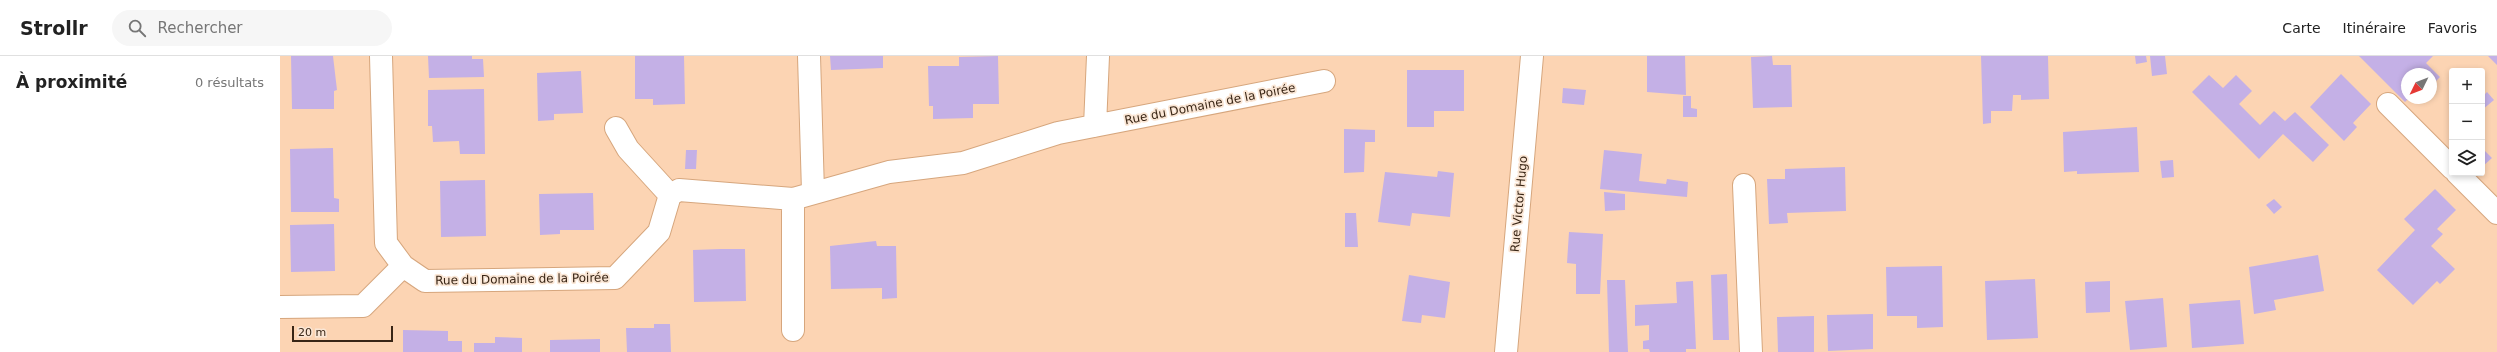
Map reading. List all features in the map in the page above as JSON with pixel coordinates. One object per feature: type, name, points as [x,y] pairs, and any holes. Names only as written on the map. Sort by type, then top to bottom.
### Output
[{"type":"street","name":"Rue du Domaine de la Poirée","points":[[381,56],[386,243],[403,266],[425,281],[615,278],[659,232],[670,195],[679,190],[803,196],[889,172],[963,163],[1058,133],[1324,81]]},
{"type":"street","points":[[793,330],[803,196],[810,56]]},
{"type":"street","points":[[1095,126],[1098,56]]},
{"type":"street","name":"Rue Victor Hugo","points":[[1506,352],[1532,56]]},
{"type":"street","points":[[2388,104],[2449,165]]},
{"type":"street","points":[[616,128],[628,149],[670,195]]},
{"type":"street","points":[[2460,176],[2497,213]]},
{"type":"street","points":[[1744,185],[1751,352]]},
{"type":"street","points":[[280,307],[363,306],[403,266]]},
{"type":"building","points":[[291,56],[333,56],[337,90],[334,91],[334,109],[292,109]]},
{"type":"building","points":[[428,56],[472,56],[472,59],[483,59],[484,77],[429,78]]},
{"type":"building","points":[[635,56],[684,56],[685,104],[653,105],[653,99],[635,99]]},
{"type":"building","points":[[830,56],[883,56],[883,68],[831,70]]},
{"type":"building","points":[[998,56],[999,104],[973,104],[973,118],[933,119],[933,106],[929,106],[928,66],[959,66],[959,57]]},
{"type":"building","points":[[1647,56],[1685,56],[1686,95],[1647,92]]},
{"type":"building","points":[[1772,56],[1773,65],[1791,65],[1792,107],[1753,108],[1751,57]]},
{"type":"building","points":[[1981,56],[2048,56],[2049,99],[2021,100],[2021,95],[2013,95],[2012,111],[1991,111],[1991,123],[1983,124]]},
{"type":"building","points":[[2135,56],[2146,56],[2147,62],[2136,64]]},
{"type":"building","points":[[2150,56],[2165,56],[2167,74],[2152,76]]},
{"type":"building","points":[[2359,56],[2433,56],[2426,63],[2431,68],[2401,68],[2401,98]]},
{"type":"building","points":[[2488,56],[2497,56],[2497,65]]},
{"type":"building","points":[[1407,70],[1464,70],[1464,111],[1434,111],[1434,127],[1407,127]]},
{"type":"building","points":[[581,71],[583,113],[554,114],[554,120],[538,121],[537,73]]},
{"type":"building","points":[[2341,74],[2371,104],[2353,123],[2357,127],[2344,141],[2310,107]]},
{"type":"building","points":[[2209,75],[2223,88],[2236,75],[2252,91],[2239,104],[2260,125],[2274,111],[2285,121],[2295,112],[2329,145],[2313,162],[2283,134],[2259,159],[2192,92]]},
{"type":"building","points":[[1563,88],[1586,90],[1584,105],[1562,103]]},
{"type":"building","points":[[484,89],[485,154],[460,154],[459,141],[433,142],[432,126],[428,126],[428,90]]},
{"type":"building","points":[[2487,92],[2494,100],[2485,108],[2485,104],[2485,94]]},
{"type":"building","points":[[1683,96],[1691,96],[1691,108],[1697,109],[1697,117],[1683,117]]},
{"type":"building","points":[[2137,127],[2139,172],[2077,174],[2077,171],[2064,172],[2063,132]]},
{"type":"building","points":[[1344,129],[1375,130],[1375,142],[1365,142],[1364,172],[1344,173]]},
{"type":"building","points":[[333,148],[334,198],[339,199],[339,212],[291,212],[290,149]]},
{"type":"building","points":[[686,150],[697,150],[696,169],[685,169]]},
{"type":"building","points":[[1604,150],[1642,154],[1639,181],[1666,184],[1667,179],[1688,182],[1687,197],[1600,189]]},
{"type":"building","points":[[2485,151],[2492,158],[2485,164]]},
{"type":"building","points":[[2173,160],[2174,177],[2162,178],[2160,161]]},
{"type":"building","points":[[1845,167],[1846,211],[1787,213],[1788,223],[1769,224],[1767,179],[1785,179],[1785,169]]},
{"type":"building","points":[[1438,171],[1454,173],[1450,217],[1412,213],[1410,226],[1378,222],[1385,172],[1437,177]]},
{"type":"building","points":[[485,180],[486,236],[441,237],[440,181]]},
{"type":"building","points":[[2435,189],[2456,210],[2437,229],[2443,234],[2431,246],[2455,269],[2440,284],[2437,281],[2413,305],[2377,270],[2415,230],[2404,219]]},
{"type":"building","points":[[1604,192],[1625,194],[1625,210],[1605,211]]},
{"type":"building","points":[[593,193],[594,230],[560,230],[560,234],[540,235],[539,194]]},
{"type":"building","points":[[2274,199],[2282,207],[2274,214],[2266,205]]},
{"type":"building","points":[[1345,213],[1356,213],[1358,247],[1345,247]]},
{"type":"building","points":[[334,224],[335,271],[291,272],[290,225]]},
{"type":"building","points":[[1569,232],[1603,234],[1600,294],[1576,294],[1576,264],[1567,263]]},
{"type":"building","points":[[876,241],[877,246],[896,246],[897,298],[882,299],[882,288],[831,289],[830,246]]},
{"type":"building","points":[[745,249],[746,301],[694,302],[693,250]]},
{"type":"building","points":[[2318,255],[2324,291],[2274,300],[2276,310],[2254,314],[2249,267]]},
{"type":"building","points":[[1942,266],[1943,327],[1917,328],[1917,316],[1887,316],[1886,267]]},
{"type":"building","points":[[1727,274],[1729,340],[1713,340],[1711,275]]},
{"type":"building","points":[[1409,275],[1450,282],[1445,318],[1422,315],[1421,323],[1402,321]]},
{"type":"building","points":[[2035,279],[2038,338],[1987,340],[1985,281]]},
{"type":"building","points":[[1607,280],[1625,280],[1628,352],[1609,352]]},
{"type":"building","points":[[1693,281],[1696,349],[1686,349],[1686,352],[1650,352],[1649,349],[1643,349],[1643,341],[1649,340],[1649,325],[1635,326],[1635,305],[1677,303],[1676,282]]},
{"type":"building","points":[[2110,281],[2110,312],[2086,313],[2085,282]]},
{"type":"building","points":[[2163,298],[2167,347],[2130,350],[2125,301]]},
{"type":"building","points":[[2240,300],[2244,344],[2192,348],[2189,304]]},
{"type":"building","points":[[1873,314],[1873,349],[1828,351],[1827,315]]},
{"type":"building","points":[[1814,316],[1814,352],[1778,352],[1777,317]]},
{"type":"building","points":[[654,324],[670,324],[671,352],[627,352],[626,328],[654,328]]},
{"type":"building","points":[[403,330],[448,331],[448,341],[462,341],[462,352],[403,352]]},
{"type":"building","points":[[495,337],[522,338],[522,352],[474,352],[474,343],[495,343]]},
{"type":"building","points":[[600,339],[600,352],[550,352],[550,340]]}]
